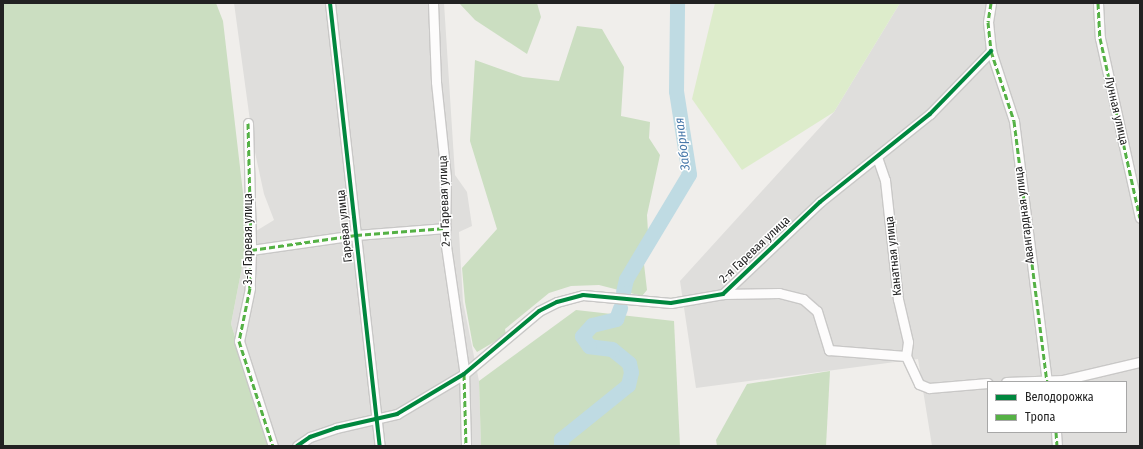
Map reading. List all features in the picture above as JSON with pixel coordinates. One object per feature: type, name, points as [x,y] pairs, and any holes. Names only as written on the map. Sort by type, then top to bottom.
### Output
[{"type":"street","name":"Гаревая улица","points":[[330,3],[380,446]]},
{"type":"street","name":"2-я Гаревая улица","points":[[433,3],[436,82],[446,177],[446,228],[464,374]]},
{"type":"street","points":[[991,3],[988,22],[991,51]]},
{"type":"street","name":"Лунная улица","points":[[1098,3],[1100,38],[1140,218]]},
{"type":"street","name":"2-я Гаревая улица","points":[[296,446],[330,430],[397,414],[464,374],[539,311],[565,299],[591,295],[640,302],[670,303],[723,294],[820,202],[930,114],[991,51]]},
{"type":"street","name":"Авангардная улица","points":[[991,51],[1014,122],[1047,380]]},
{"type":"street","name":"3-я Гаревая улица","points":[[248,123],[251,250],[250,288],[239,340],[273,446]]},
{"type":"street","name":"Канатная улица","points":[[877,157],[886,188],[898,299],[908,342],[906,356]]},
{"type":"street","points":[[251,250],[356,235],[446,228]]},
{"type":"street","points":[[723,294],[779,293],[803,299],[817,311],[830,350],[906,356],[919,384],[929,388],[987,383]]},
{"type":"street","points":[[1026,381],[1063,380],[1140,362]]},
{"type":"street","points":[[464,374],[466,446]]},
{"type":"street","points":[[1056,433],[1057,446]]},
{"type":"shaded area","points":[[234,3],[444,3],[455,175],[467,192],[472,226],[459,232],[463,302],[479,381],[481,446],[270,446],[231,324],[248,236],[274,220],[264,194],[253,143]]},
{"type":"shaded area","points":[[900,3],[1140,3],[1140,446],[932,446],[918,359],[696,388],[680,281],[834,112]]},
{"type":"green space","points":[[3,3],[216,3],[223,21],[248,236],[231,324],[270,446],[3,446]]},
{"type":"green space","points":[[459,3],[537,3],[541,17],[527,54],[475,20]]},
{"type":"green space","points":[[715,3],[900,3],[834,112],[742,170],[692,99]]},
{"type":"green space","points":[[577,26],[602,29],[624,67],[621,116],[650,122],[649,138],[660,155],[647,215],[649,249],[644,264],[647,290],[642,296],[599,285],[571,286],[549,293],[505,329],[506,335],[477,352],[473,346],[465,302],[462,268],[497,229],[470,141],[475,60],[523,77],[559,81]]},
{"type":"green space","points":[[576,310],[674,321],[680,446],[481,446],[479,381]]},
{"type":"green space","points":[[830,371],[826,446],[717,446],[716,440],[747,384]]},
{"type":"waterway","name":"Заборная","points":[[623,292],[626,279],[689,174],[676,91],[677,3]]},
{"type":"waterway","name":"Заборная","points":[[561,446],[561,439],[628,385],[631,372],[629,363],[612,349],[589,346],[582,336],[592,325],[616,319],[620,308]]},
{"type":"marked path","points":[[991,3],[988,22],[991,51],[1014,121],[1047,381]]},
{"type":"marked path","points":[[1098,3],[1100,38],[1140,218]]},
{"type":"marked path","points":[[248,123],[251,250],[250,288],[239,341],[273,446]]},
{"type":"marked path","points":[[251,250],[356,235],[446,228]]},
{"type":"marked path","points":[[464,374],[466,446]]},
{"type":"marked path","points":[[1056,433],[1057,446]]},
{"type":"cycle path","points":[[330,3],[380,446]]},
{"type":"cycle path","points":[[297,446],[310,437],[336,428],[397,414],[464,374],[539,311],[557,302],[583,295],[671,303],[723,294],[820,202],[930,114],[991,51]]}]
